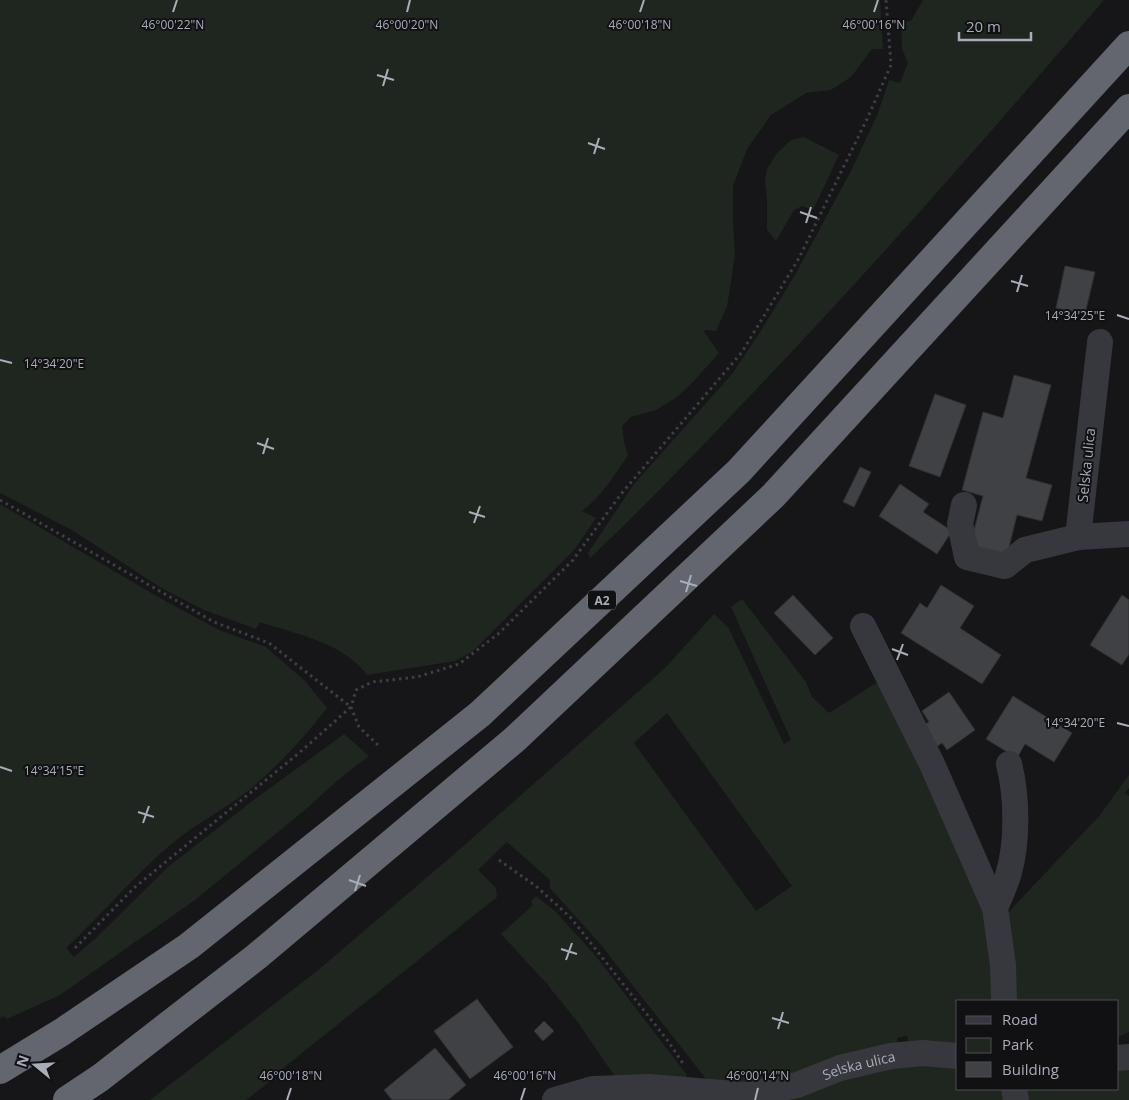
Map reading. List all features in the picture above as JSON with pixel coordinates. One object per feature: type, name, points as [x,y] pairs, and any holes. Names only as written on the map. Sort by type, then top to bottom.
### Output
[{"type":"highway","name":"A2","points":[[0,1070],[62,1032],[189,946],[480,714],[739,472],[1129,45]]},
{"type":"highway","points":[[67,1100],[100,1078],[256,956],[514,740],[773,496],[1129,108]]},
{"type":"street","name":"Selska ulica","points":[[1078,537],[1100,342]]},
{"type":"street","points":[[964,505],[960,524],[968,557],[1005,566],[1025,550],[1078,537],[1129,534]]},
{"type":"street","points":[[863,626],[932,764],[995,908],[1004,1000]]},
{"type":"street","points":[[995,908],[1009,872],[1016,826],[1014,782],[1009,764]]},
{"type":"street","name":"Selska ulica","points":[[555,1100],[593,1089],[648,1087],[746,1095],[797,1085],[840,1068],[891,1056],[923,1053],[956,1056]]},
{"type":"path","points":[[75,948],[135,887],[299,752],[351,706],[356,690],[372,682],[417,677],[459,664],[498,634],[573,560],[621,494],[742,352],[799,258],[867,119],[891,65],[886,0]]},
{"type":"path","points":[[0,500],[214,622],[269,643],[351,706],[359,727],[378,745]]},
{"type":"path","points":[[499,860],[537,887],[571,918],[668,1041],[703,1092]]},
{"type":"green space","points":[[0,0],[880,0],[883,49],[872,49],[851,77],[831,90],[806,93],[771,115],[747,149],[733,186],[735,255],[727,307],[716,331],[703,330],[719,353],[677,397],[656,410],[631,417],[622,426],[628,455],[602,492],[582,511],[596,518],[575,549],[472,652],[455,661],[367,675],[346,655],[318,641],[260,622],[256,629],[204,610],[163,589],[72,530],[0,493]]},
{"type":"green space","points":[[923,0],[1104,0],[838,302],[688,460],[590,558],[588,553],[634,484],[732,374],[795,275],[853,167],[878,113],[889,80],[900,83],[908,63],[902,49],[901,22],[911,21]]},
{"type":"green space","points":[[804,137],[839,155],[813,210],[802,206],[794,210],[776,241],[767,230],[765,180],[767,169],[777,153],[791,140]]},
{"type":"green space","points":[[0,504],[160,598],[219,630],[266,647],[305,681],[327,708],[290,751],[260,781],[240,797],[183,835],[146,867],[66,948],[74,957],[168,867],[251,802],[344,734],[369,756],[195,900],[60,995],[7,1019],[3,1016],[0,1018]]},
{"type":"green space","points":[[742,599],[806,682],[812,697],[829,713],[879,681],[982,890],[1000,1000],[956,1000],[956,1048],[909,1046],[907,1036],[897,1038],[897,1048],[753,1088],[706,1079],[601,945],[550,888],[550,880],[507,842],[478,870],[496,888],[497,897],[246,1100],[150,1100],[317,971],[452,856],[665,668],[714,614],[728,627],[784,744],[791,740],[731,607]],"holes":[[[667,713],[792,886],[756,911],[634,743]]]},
{"type":"green space","points":[[1129,775],[1129,788],[1125,793],[1129,796],[1129,1032],[1119,1037],[1119,1000],[1012,1000],[1002,919],[1100,815]]},
{"type":"green space","points":[[536,896],[556,912],[595,955],[687,1075],[683,1085],[622,1087],[577,1021],[546,983],[501,934],[533,905],[531,901]]},
{"type":"green space","points":[[956,1063],[956,1090],[1002,1090],[1006,1100],[696,1100],[867,1066]]},
{"type":"green space","points":[[1119,1064],[1129,1064],[1129,1100],[1027,1100],[1026,1090],[1119,1090]]},
{"type":"building","points":[[1065,266],[1095,272],[1085,314],[1056,308]]},
{"type":"building","points":[[1014,375],[1051,385],[1026,478],[1052,485],[1042,521],[1017,515],[1006,559],[969,549],[983,496],[962,490],[983,412],[1003,418]]},
{"type":"building","points":[[935,394],[966,405],[940,477],[909,466]]},
{"type":"building","points":[[860,467],[871,472],[854,507],[843,502]]},
{"type":"building","points":[[900,484],[929,504],[923,512],[952,531],[937,554],[879,516]]},
{"type":"building","points":[[941,585],[974,606],[960,628],[1001,655],[982,684],[901,633],[920,603],[927,608]]},
{"type":"building","points":[[793,595],[833,638],[815,655],[774,613]]},
{"type":"building","points":[[1122,595],[1129,600],[1129,654],[1122,665],[1090,645]]},
{"type":"building","points":[[949,692],[975,730],[947,750],[942,743],[936,747],[922,726],[929,722],[922,711]]},
{"type":"building","points":[[1013,696],[1072,733],[1054,762],[1025,744],[1017,758],[986,739]]},
{"type":"building","points":[[477,999],[513,1047],[470,1079],[434,1031]]},
{"type":"building","points":[[544,1021],[554,1031],[543,1041],[534,1031]]},
{"type":"building","points":[[435,1048],[466,1085],[448,1100],[392,1100],[384,1090]]}]
